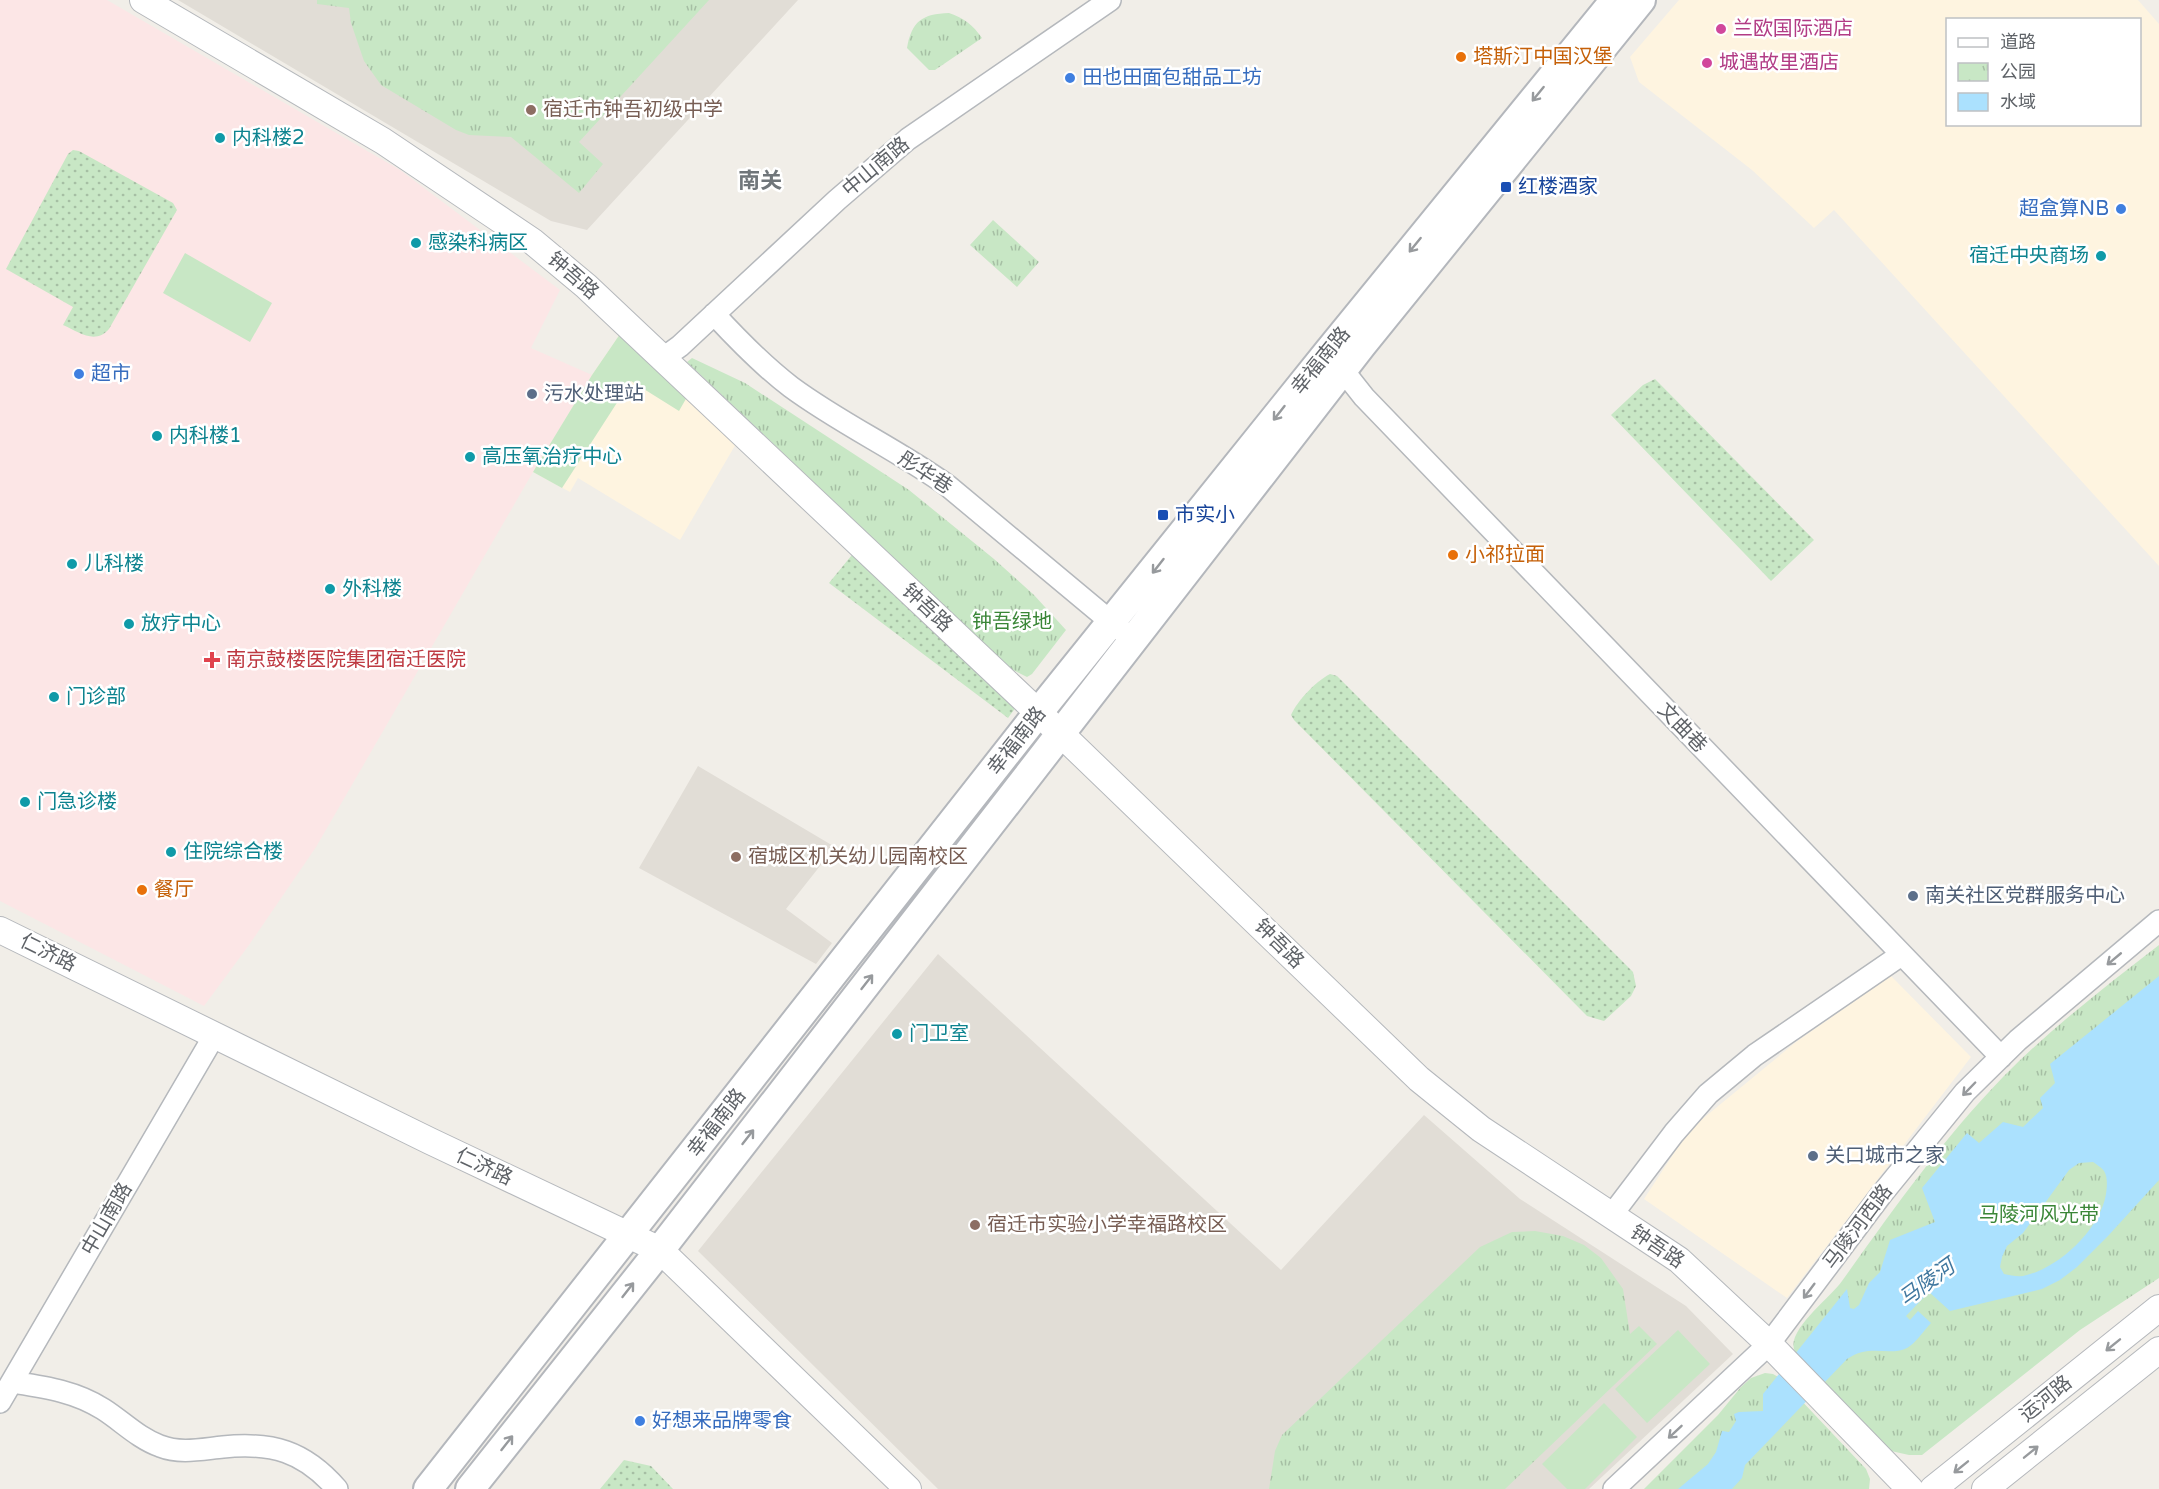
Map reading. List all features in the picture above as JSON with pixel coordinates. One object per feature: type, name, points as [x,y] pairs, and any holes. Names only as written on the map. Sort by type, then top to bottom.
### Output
[{"type":"main road","name":"幸福南路","points":[[470,1489],[660,1250],[1060,733],[1123,631],[1335,361],[1628,2]]},
{"type":"main road","name":"幸福南路","points":[[428,1489],[1038,713],[1123,631]]},
{"type":"street","name":"钟吾路","points":[[143,0],[383,141],[532,241],[586,286],[1060,733],[1419,1079],[1481,1129],[1679,1260],[1776,1352],[1910,1489]]},
{"type":"street","name":"中山南路","points":[[662,359],[837,200],[908,139],[1110,0]]},
{"type":"street","name":"彤华巷","points":[[714,314],[770,371],[832,414],[926,470],[948,486],[1123,631]]},
{"type":"street","name":"文曲巷","points":[[1335,361],[1364,397],[2001,1057]]},
{"type":"street","name":"马陵河西路","points":[[1614,1489],[1776,1352],[1888,1186],[1965,1092],[2018,1040],[2159,921]]},
{"type":"street","name":"仁济路","points":[[0,930],[430,1142],[660,1250],[908,1489]]},
{"type":"street","points":[[1611,1216],[1674,1133],[1708,1094],[1763,1050],[1901,955]]},
{"type":"street","name":"中山南路","points":[[0,1402],[214,1036]]},
{"type":"street","name":"运河路","points":[[1933,1489],[2159,1308]]},
{"type":"street","name":"运河路","points":[[1985,1489],[2159,1350]]},
{"type":"street","points":[[12,1382],[63,1390],[86,1399],[104,1409],[139,1435],[160,1446],[180,1450],[250,1445],[293,1453],[317,1468],[337,1489]]},
{"type":"shaded area","name":"南京鼓楼医院集团宿迁医院","points":[[0,0],[107,0],[400,170],[560,290],[531,348],[592,375],[533,472],[316,847],[204,1006],[0,901]]},
{"type":"shaded area","name":"宿迁市钟吾初级中学","points":[[178,0],[798,0],[587,230],[551,221]]},
{"type":"shaded area","points":[[1679,0],[2138,0],[2159,24],[2159,566],[1834,210],[1814,228],[1752,170],[1639,82],[1630,57]]},
{"type":"shaded area","points":[[620,334],[737,442],[680,540],[578,478],[570,492],[533,472],[592,375]]},
{"type":"shaded area","name":"宿城区机关幼儿园南校区","points":[[698,766],[835,847],[786,909],[832,943],[816,964],[639,868]]},
{"type":"shaded area","name":"宿迁市实验小学幸福路校区","points":[[938,954],[1281,1270],[1424,1115],[1520,1199],[1686,1306],[1733,1354],[1589,1489],[938,1489],[698,1251]]},
{"type":"shaded area","points":[[1891,976],[1971,1057],[1787,1298],[1644,1199],[1689,1130],[1796,1042]]},
{"type":"green space","points":[[317,0],[709,0],[579,142],[603,164],[579,193],[511,137],[469,135],[456,130],[381,85],[364,61],[351,23],[349,8],[317,4]]},
{"type":"green space","points":[[949,13],[968,22],[982,38],[935,70],[929,70],[907,48],[909,39],[915,25],[925,17]]},
{"type":"green space","points":[[73,150],[79,151],[173,203],[177,210],[109,329],[104,334],[93,337],[63,325],[73,307],[6,269],[68,154]]},
{"type":"green space","points":[[993,220],[1039,262],[1017,287],[970,245]]},
{"type":"green space","points":[[185,253],[272,303],[250,342],[163,293]]},
{"type":"green space","points":[[620,334],[687,397],[679,411],[631,381],[562,488],[533,472],[592,375]]},
{"type":"green space","name":"钟吾绿地","points":[[692,358],[745,383],[909,490],[994,559],[1034,595],[1066,630],[1032,674],[1027,677],[1011,669],[687,362]]},
{"type":"green space","points":[[1655,379],[1814,540],[1771,581],[1611,415],[1643,385]]},
{"type":"green space","points":[[856,550],[1019,703],[1008,718],[829,583]]},
{"type":"green space","points":[[1330,674],[1337,676],[1633,972],[1636,986],[1631,996],[1604,1021],[1587,1016],[1294,720],[1291,715],[1302,698]]},
{"type":"green space","name":"马陵河风光带","points":[[2159,945],[2159,1278],[2080,1330],[1922,1455],[1891,1451],[1801,1361],[1794,1349],[1797,1332],[1837,1288],[1899,1202],[1959,1125],[2003,1077],[2059,1025]]},
{"type":"green space","points":[[1535,1231],[1563,1236],[1584,1245],[1601,1258],[1623,1289],[1630,1334],[1639,1326],[1657,1344],[1505,1489],[1269,1489],[1275,1451],[1282,1435],[1480,1247],[1512,1232]]},
{"type":"green space","points":[[1678,1330],[1710,1364],[1647,1423],[1615,1389]]},
{"type":"green space","points":[[1765,1373],[1780,1378],[1866,1469],[1870,1479],[1869,1489],[1644,1489],[1718,1415],[1741,1387],[1751,1378]]},
{"type":"green space","points":[[1604,1403],[1637,1437],[1585,1489],[1567,1489],[1542,1464]]},
{"type":"green space","points":[[624,1460],[651,1466],[673,1489],[600,1489]]},
{"type":"water","name":"马陵河","points":[[2159,976],[2159,1180],[2108,1236],[2077,1267],[2060,1280],[2042,1289],[1950,1311],[1929,1292],[1906,1316],[1910,1320],[1918,1311],[1931,1323],[1914,1343],[1900,1350],[1864,1352],[1847,1359],[1745,1465],[1742,1478],[1732,1489],[1678,1489],[1708,1464],[1716,1452],[1722,1431],[1729,1432],[1736,1421],[1734,1414],[1763,1411],[1763,1394],[1847,1289],[1850,1308],[1854,1309],[1859,1305],[1869,1283],[1880,1272],[1890,1240],[1935,1222],[1922,1188],[1967,1133],[1979,1143],[2003,1122],[2023,1127],[2043,1108],[2040,1098],[2055,1083],[2050,1064]],"holes":[[[2093,1162],[2105,1173],[2107,1182],[2102,1208],[2086,1234],[2063,1256],[2036,1272],[2021,1276],[2004,1274],[2000,1267],[2007,1246],[2023,1233],[2069,1170],[2079,1163]]]},
{"type":"place","name":"兰欧国际酒店","points":[[1721,29]]},
{"type":"place","name":"塔斯汀中国汉堡","points":[[1461,57]]},
{"type":"place","name":"城遇故里酒店","points":[[1707,63]]},
{"type":"place","name":"田也田面包甜品工坊","points":[[1070,78]]},
{"type":"place","name":"宿迁市钟吾初级中学","points":[[531,110]]},
{"type":"place","name":"内科楼2","points":[[220,138]]},
{"type":"place","name":"红楼酒家","points":[[1506,187]]},
{"type":"place","name":"超盒算NB","points":[[2121,209]]},
{"type":"place","name":"感染科病区","points":[[416,243]]},
{"type":"place","name":"宿迁中央商场","points":[[2101,256]]},
{"type":"place","name":"超市","points":[[79,374]]},
{"type":"place","name":"污水处理站","points":[[532,394]]},
{"type":"place","name":"内科楼1","points":[[157,436]]},
{"type":"place","name":"高压氧治疗中心","points":[[470,457]]},
{"type":"place","name":"市实小","points":[[1163,515]]},
{"type":"place","name":"小祁拉面","points":[[1453,555]]},
{"type":"place","name":"儿科楼","points":[[72,564]]},
{"type":"place","name":"外科楼","points":[[330,589]]},
{"type":"place","name":"放疗中心","points":[[129,624]]},
{"type":"place","name":"南京鼓楼医院集团宿迁医院","points":[[212,660]]},
{"type":"place","name":"门诊部","points":[[54,697]]},
{"type":"place","name":"门急诊楼","points":[[25,802]]},
{"type":"place","name":"住院综合楼","points":[[171,852]]},
{"type":"place","name":"宿城区机关幼儿园南校区","points":[[736,857]]},
{"type":"place","name":"餐厅","points":[[142,890]]},
{"type":"place","name":"南关社区党群服务中心","points":[[1913,896]]},
{"type":"place","name":"门卫室","points":[[897,1034]]},
{"type":"place","name":"关口城市之家","points":[[1813,1156]]},
{"type":"place","name":"宿迁市实验小学幸福路校区","points":[[975,1225]]},
{"type":"place","name":"好想来品牌零食","points":[[640,1421]]},
{"type":"district","name":"南关","points":[[760,181]]}]
